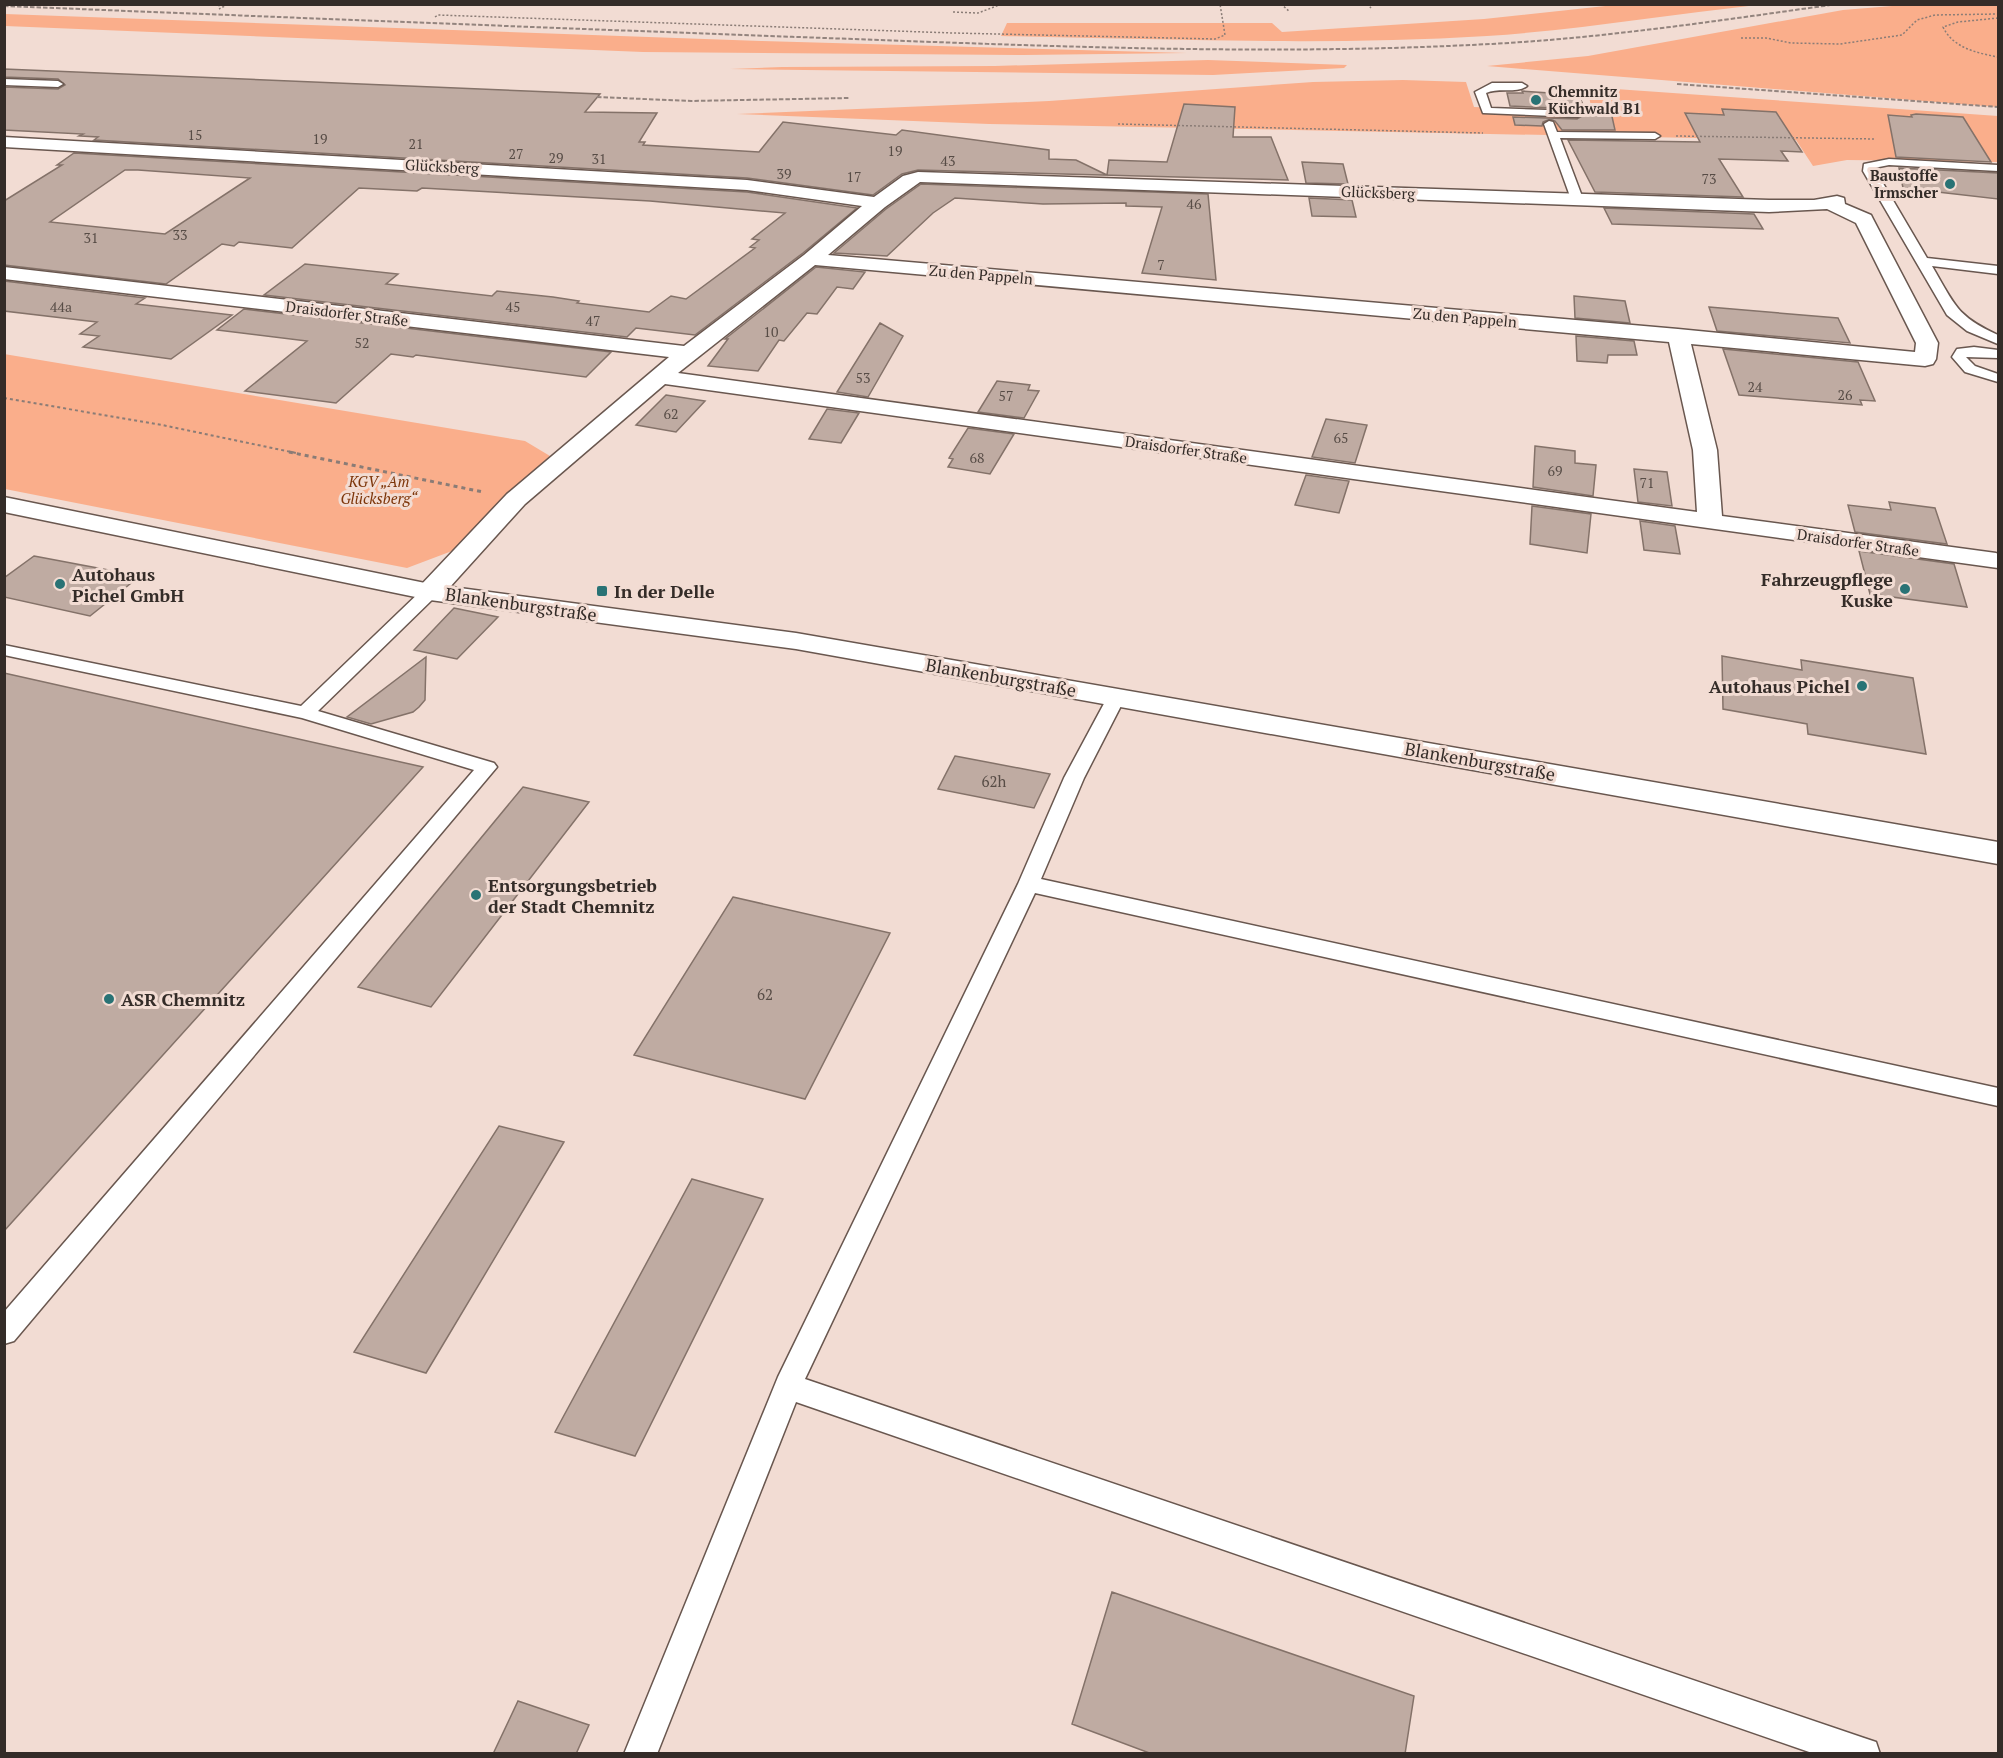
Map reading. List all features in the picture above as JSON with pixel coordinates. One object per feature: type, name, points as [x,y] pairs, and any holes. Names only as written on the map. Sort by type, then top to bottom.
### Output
[{"type":"street","name":"Glücksberg","points":[[4,142],[747,184],[878,203],[909,180],[918,177],[1769,206],[1814,206],[1832,203]]},
{"type":"street","points":[[430,592],[516,499],[688,353],[811,259],[878,203]]},
{"type":"street","name":"Zu den Pappeln","points":[[811,259],[1678,335],[1925,359],[1927,343],[1864,219],[1832,203]]},
{"type":"street","name":"Draisdorfer Straße","points":[[4,273],[688,353]]},
{"type":"street","points":[[1678,335],[1705,450],[1710,522]]},
{"type":"street","name":"Draisdorfer Straße","points":[[662,377],[1710,522],[1997,566]]},
{"type":"street","name":"Blankenburgstraße","points":[[4,504],[430,592],[796,641],[1734,804],[1998,853]]},
{"type":"lane","points":[[4,82],[58,84]]},
{"type":"lane","points":[[1522,87],[1492,86],[1480,92],[1488,111],[1577,114]]},
{"type":"lane","points":[[1544,112],[1577,199]]},
{"type":"lane","points":[[1553,135],[1655,136]]},
{"type":"lane","points":[[1998,168],[1889,162],[1868,166],[1954,315],[1972,328],[1998,340]]},
{"type":"lane","points":[[1923,261],[1998,270]]},
{"type":"lane","points":[[1998,354],[1974,351],[1962,352],[1959,357],[1970,369],[1998,378]]},
{"type":"lane","points":[[305,714],[430,592]]},
{"type":"lane","points":[[4,650],[305,714],[487,767],[4,1332]]},
{"type":"lane","points":[[640,1754],[788,1386],[1029,884],[1074,778],[1116,698]]},
{"type":"lane","points":[[1029,884],[1998,1097]]},
{"type":"lane","points":[[788,1386],[1864,1754]]},
{"type":"path","points":[[198,4],[225,6],[219,9]]},
{"type":"path","points":[[953,12],[978,13],[1002,4]]},
{"type":"path","points":[[435,17],[438,15],[953,33],[1203,38],[1226,35],[1220,4]]},
{"type":"path","points":[[1281,4],[1290,12]]},
{"type":"path","points":[[1367,4],[1371,8]]},
{"type":"path","points":[[1741,38],[1809,44],[1851,43],[1902,35],[1917,20],[1935,15],[1998,16]]},
{"type":"path","points":[[1998,16],[1958,22],[1943,27],[1945,34],[1959,46],[1998,57]]},
{"type":"path","points":[[1118,124],[1494,133]]},
{"type":"path","points":[[1655,136],[1877,139]]},
{"type":"path","points":[[4,398],[162,425],[516,499]]},
{"type":"green space","points":[[1624,4],[1757,5],[1554,30],[1426,39],[1244,41],[1001,36],[1007,23],[1272,23],[1282,32],[1484,19]]},
{"type":"green space","points":[[1891,4],[1998,5],[1998,107],[1487,66],[1588,56],[1843,10],[1892,6]]},
{"type":"green space","points":[[5,14],[761,41],[1187,53],[1024,55],[643,52],[5,26]]},
{"type":"green space","points":[[1208,60],[1347,65],[1344,68],[1213,75],[730,69],[995,66]]},
{"type":"green space","points":[[1403,80],[1466,82],[1474,107],[1592,111],[1587,87],[1998,116],[1998,162],[1847,160],[1813,166],[1796,140],[989,124],[737,114],[1049,101],[1313,82]]},
{"type":"green space","name":"KGV „Am Glücksberg“","points":[[4,354],[525,441],[550,456],[452,551],[407,568],[5,489]]},
{"type":"building","points":[[4,69],[600,94],[585,112],[657,113],[639,142],[645,142],[643,145],[759,152],[783,122],[896,135],[902,130],[1049,150],[1049,159],[1076,160],[1107,175],[1109,160],[1167,162],[1184,104],[1235,107],[1233,137],[1271,137],[1288,180],[918,170],[902,174],[873,195],[747,178],[94,140],[98,137],[79,136],[83,134],[4,130],[4,87],[58,89],[65,85],[58,79],[4,77]]},
{"type":"building","points":[[1522,91],[1579,95],[1585,110],[1611,112],[1615,130],[1562,130],[1555,121],[1550,119],[1543,122],[1542,126],[1515,125],[1513,117],[1577,119],[1584,115],[1577,109],[1510,106],[1507,93],[1523,93]]},
{"type":"building","points":[[1722,109],[1776,112],[1802,152],[1781,151],[1788,161],[1719,159],[1743,197],[1595,192],[1568,140],[1700,142],[1685,113],[1724,115]]},
{"type":"building","points":[[1888,115],[1912,117],[1911,115],[1963,117],[1991,162],[1896,157]]},
{"type":"building","points":[[74,153],[747,192],[857,208],[803,253],[695,335],[636,328],[627,337],[264,295],[305,264],[398,274],[386,284],[492,296],[497,291],[649,312],[671,296],[686,299],[755,248],[750,247],[759,240],[752,239],[785,213],[650,201],[422,188],[417,191],[359,188],[292,248],[239,242],[234,246],[222,244],[166,284],[4,265],[4,201],[62,165],[57,165]],"holes":[[[125,170],[250,178],[165,234],[50,222]]]},
{"type":"building","points":[[1302,162],[1343,164],[1348,184],[1306,183]]},
{"type":"building","name":"Baustoffe Irmscher","points":[[1899,168],[1998,173],[1998,199],[1903,188]]},
{"type":"building","points":[[921,184],[1208,194],[1216,280],[1142,273],[1162,207],[1126,206],[1126,203],[1043,204],[955,198],[933,213],[887,256],[834,253],[886,209]]},
{"type":"building","points":[[1309,198],[1352,200],[1356,217],[1312,216]]},
{"type":"building","points":[[1604,208],[1754,214],[1763,229],[1612,224]]},
{"type":"building","points":[[816,267],[865,272],[853,289],[837,287],[817,314],[807,313],[784,341],[779,340],[758,371],[708,366],[728,339],[725,339]]},
{"type":"building","points":[[4,281],[145,298],[136,304],[232,315],[171,359],[83,347],[99,336],[80,334],[97,322],[4,311]]},
{"type":"building","points":[[1574,296],[1625,301],[1630,323],[1575,318]]},
{"type":"building","points":[[1709,307],[1838,318],[1850,343],[1717,331]]},
{"type":"building","points":[[244,309],[611,352],[586,377],[416,355],[413,357],[391,354],[336,403],[245,391],[307,341],[217,330]]},
{"type":"building","points":[[880,323],[903,336],[868,397],[837,392]]},
{"type":"building","points":[[1576,336],[1634,341],[1637,355],[1608,355],[1607,363],[1577,361]]},
{"type":"building","points":[[1723,349],[1858,362],[1875,401],[1860,400],[1862,405],[1739,395]]},
{"type":"building","points":[[997,381],[1030,385],[1028,390],[1039,391],[1024,418],[978,412]]},
{"type":"building","points":[[666,395],[705,401],[676,432],[636,425]]},
{"type":"building","points":[[827,409],[859,413],[841,443],[809,439]]},
{"type":"building","points":[[1326,419],[1367,425],[1355,463],[1312,457]]},
{"type":"building","points":[[968,428],[1014,434],[990,474],[948,467],[953,459],[949,458]]},
{"type":"building","points":[[1535,446],[1575,451],[1575,463],[1596,465],[1593,496],[1533,487]]},
{"type":"building","points":[[1634,469],[1667,472],[1672,506],[1638,502]]},
{"type":"building","points":[[1306,475],[1349,481],[1339,513],[1295,505]]},
{"type":"building","points":[[1889,502],[1935,508],[1947,544],[1855,532],[1848,505],[1891,510]]},
{"type":"building","points":[[1532,506],[1591,514],[1587,553],[1530,544]]},
{"type":"building","points":[[1640,521],[1675,526],[1680,554],[1644,550]]},
{"type":"building","points":[[1859,551],[1954,564],[1967,607],[1870,594]]},
{"type":"building","points":[[34,556],[140,576],[90,616],[4,597],[4,578]]},
{"type":"building","points":[[454,608],[498,617],[457,659],[414,650]]},
{"type":"building","points":[[1722,656],[1802,670],[1801,660],[1913,678],[1926,754],[1808,734],[1807,724],[1723,709]]},
{"type":"building","points":[[426,657],[425,700],[413,712],[371,724],[347,717]]},
{"type":"building","name":"ASR Chemnitz","points":[[4,673],[423,767],[4,1231]]},
{"type":"building","points":[[955,756],[1050,774],[1034,808],[938,789]]},
{"type":"building","name":"Entsorgungsbetrieb der Stadt Chemnitz","points":[[523,787],[589,802],[431,1007],[358,987]]},
{"type":"building","points":[[733,897],[890,933],[805,1099],[634,1055]]},
{"type":"building","points":[[499,1126],[564,1142],[426,1373],[354,1352]]},
{"type":"building","points":[[692,1179],[763,1199],[635,1456],[555,1432]]},
{"type":"building","points":[[1112,1592],[1414,1696],[1405,1754],[1152,1754],[1072,1724]]},
{"type":"building","points":[[518,1701],[589,1725],[576,1754],[493,1754]]},
{"type":"railway","points":[[4,6],[991,44],[1324,49],[1407,48],[1534,41],[1664,28],[1838,4]]},
{"type":"railway","points":[[1677,84],[1998,107]]},
{"type":"railway","points":[[597,97],[691,101],[850,98]]},
{"type":"place","name":"Chemnitz Küchwald B1","points":[[1536,100]]},
{"type":"place","name":"Baustoffe Irmscher","points":[[1950,184]]},
{"type":"place","name":"Autohaus Pichel GmbH","points":[[60,584]]},
{"type":"place","name":"Fahrzeugpflege Kuske","points":[[1905,589]]},
{"type":"place","name":"In der Delle","points":[[602,591]]},
{"type":"place","name":"Autohaus Pichel","points":[[1862,686]]},
{"type":"place","name":"Entsorgungsbetrieb der Stadt Chemnitz","points":[[476,895]]},
{"type":"place","name":"ASR Chemnitz","points":[[109,999]]}]
